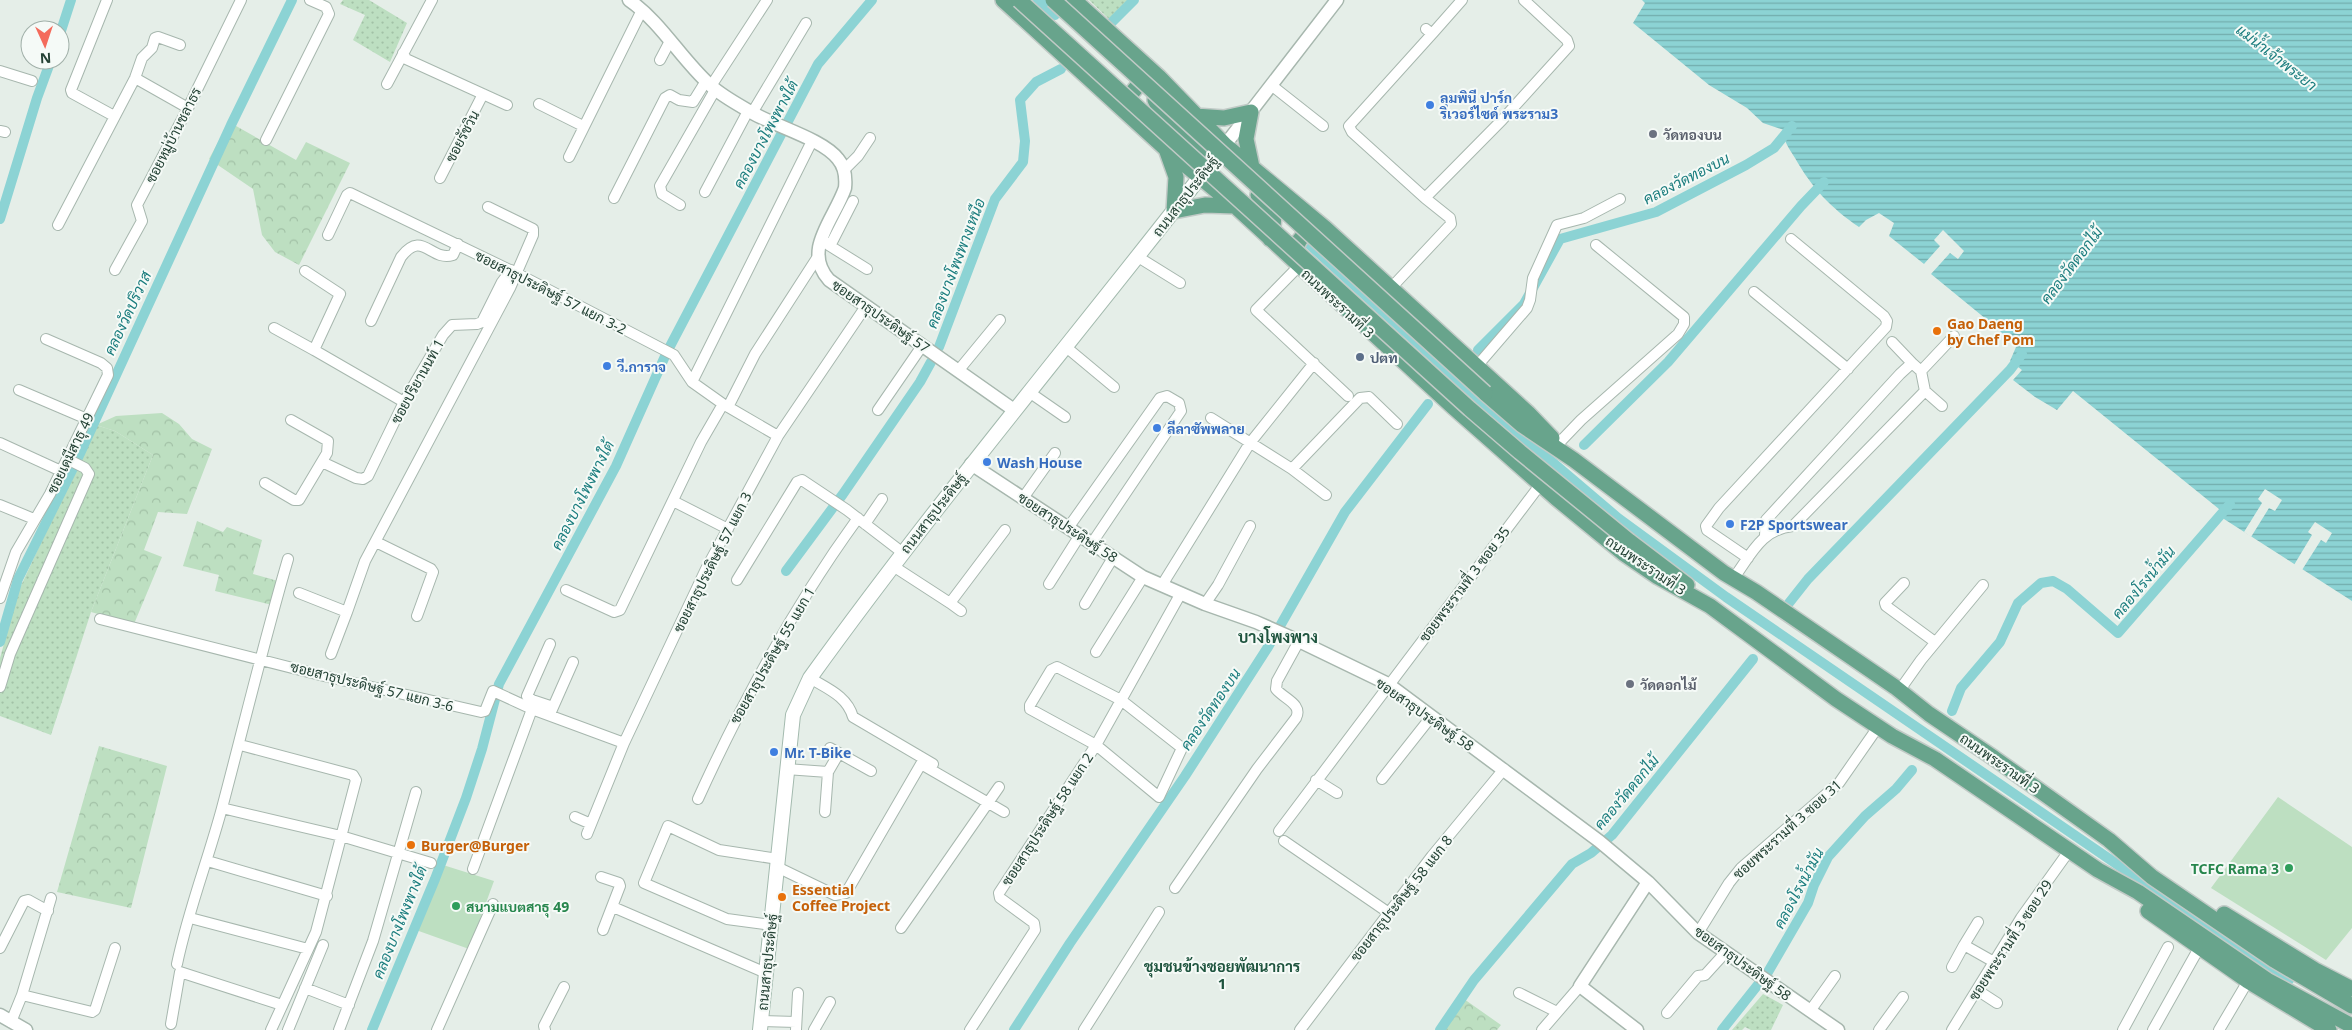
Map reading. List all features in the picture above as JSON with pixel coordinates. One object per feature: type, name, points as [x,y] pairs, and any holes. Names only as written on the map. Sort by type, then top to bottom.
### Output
[{"type":"main road","name":"ถนนพระรามที่ 3","points":[[1003,0],[1166,149],[1235,206],[1540,484],[1624,553],[1658,577],[1710,606]]},
{"type":"main road","name":"ถนนพระรามที่ 3","points":[[1019,0],[1470,409],[1629,541],[1674,574],[1710,606],[1830,695],[1878,727],[1935,759],[2069,851],[2098,870],[2138,892],[2267,980],[2352,1026]]},
{"type":"main road","name":"ถนนพระรามที่ 3","points":[[1053,0],[1522,425],[1574,460],[1733,579],[1899,691],[2109,840],[2152,877],[2274,960],[2352,1006]]},
{"type":"main road","name":"ถนนพระรามที่ 3","points":[[1074,0],[1158,77],[1225,145],[1325,228],[1528,413],[1574,460]]},
{"type":"main road","points":[[1111,97],[1131,94],[1140,83],[1142,74],[1140,60]]},
{"type":"main road","points":[[1158,77],[1156,100],[1158,106],[1271,207],[1274,220],[1270,239]]},
{"type":"main road","points":[[1195,116],[1224,118],[1251,112],[1246,139],[1252,167]]},
{"type":"main road","name":"ถนนสาธุประดิษฐ์","points":[[760,1026],[793,714],[810,678],[971,464],[1138,257],[1225,145]]},
{"type":"main road","points":[[1166,149],[1176,177],[1174,210],[1204,205],[1235,206]]},
{"type":"main road","points":[[1297,264],[1294,253],[1296,243],[1305,234],[1315,229],[1325,228]]},
{"type":"main road","name":"ถนนพระรามที่ 3","points":[[2109,840],[2150,863],[2268,942],[2352,989]]},
{"type":"main road","name":"ถนนพระรามที่ 3","points":[[2098,870],[2134,902],[2199,948],[2248,981],[2329,1030]]},
{"type":"street","points":[[107,0],[71,90],[72,93],[114,116]]},
{"type":"street","name":"ซอยหมู่บ้านชลาธร","points":[[115,270],[142,221],[137,205],[188,108],[241,0]]},
{"type":"street","points":[[266,140],[329,14],[326,7],[310,0]]},
{"type":"street","points":[[387,84],[432,0]]},
{"type":"street","points":[[628,0],[642,10],[711,86],[750,112],[828,149],[839,160],[846,178],[845,188],[826,242]]},
{"type":"street","points":[[680,205],[662,194],[660,186],[711,86],[767,0]]},
{"type":"street","name":"ถนนสาธุประดิษฐ์","points":[[1225,145],[1337,0]]},
{"type":"street","points":[[1391,288],[1451,224],[1450,218],[1352,132],[1349,126],[1429,32],[1462,0]]},
{"type":"street","points":[[1425,198],[1502,120],[1570,46],[1567,40],[1524,0]]},
{"type":"street","points":[[568,157],[642,10]]},
{"type":"street","points":[[705,192],[750,112],[806,23]]},
{"type":"street","points":[[58,225],[135,78],[142,58],[152,48],[155,38],[158,37],[180,45]]},
{"type":"street","points":[[660,60],[670,41]]},
{"type":"street","name":"ซอยรัชวิน","points":[[403,53],[406,59],[507,105]]},
{"type":"street","points":[[0,71],[32,81]]},
{"type":"street","points":[[135,78],[188,108]]},
{"type":"street","points":[[1271,85],[1322,126]]},
{"type":"street","points":[[614,198],[665,98],[670,95],[679,100],[692,102],[711,86]]},
{"type":"street","name":"ซอยรัชวิน","points":[[440,178],[483,94]]},
{"type":"street","points":[[539,104],[583,126]]},
{"type":"street","points":[[844,170],[858,156],[870,138]]},
{"type":"street","points":[[692,382],[812,141]]},
{"type":"street","name":"ซอยสาธุประดิษฐ์ 57 แยก 3-2","points":[[328,235],[347,195],[350,194],[514,271],[674,355],[692,382],[725,406],[778,436]]},
{"type":"street","points":[[1477,366],[1527,308],[1535,272],[1557,225],[1584,218],[1620,199]]},
{"type":"street","points":[[566,590],[618,612],[701,442],[853,201]]},
{"type":"street","points":[[331,654],[365,561],[532,235],[533,229],[488,207]]},
{"type":"street","points":[[1748,558],[1707,530],[1706,526],[1719,508],[1886,327],[1887,321],[1884,316],[1791,239]]},
{"type":"street","points":[[826,242],[867,269]]},
{"type":"street","points":[[371,321],[401,256],[408,248],[418,244],[440,256],[447,256],[453,255],[458,244]]},
{"type":"street","points":[[1558,444],[1581,420],[1678,334],[1684,324],[1684,317],[1596,245]]},
{"type":"street","points":[[1138,257],[1180,282]]},
{"type":"street","name":"ซอยสาธุประดิษฐ์ 57","points":[[817,258],[820,271],[829,280],[1014,410]]},
{"type":"street","points":[[1297,264],[1256,310],[1348,396]]},
{"type":"street","name":"ซอยปริยานนท์ 1","points":[[322,462],[356,478],[363,479],[368,476],[404,402],[448,327],[455,324],[477,324],[482,322],[502,282],[514,271]]},
{"type":"street","points":[[305,272],[340,294],[314,350]]},
{"type":"street","points":[[1754,292],[1848,369]]},
{"type":"street","name":"ซอยสาธุประดิษฐ์ 57 แยก 3","points":[[587,834],[624,743],[702,577],[778,436],[866,306]]},
{"type":"street","points":[[958,371],[1000,320]]},
{"type":"street","points":[[274,328],[404,402]]},
{"type":"street","points":[[1921,371],[1954,336]]},
{"type":"street","name":"ซอยเดมีสาธุ 49","points":[[0,598],[4,569],[50,494],[62,470],[70,461],[87,419],[106,382],[108,368],[101,363],[46,339]]},
{"type":"street","points":[[1892,342],[1921,371],[1926,391],[1942,406]]},
{"type":"street","points":[[878,410],[922,346]]},
{"type":"street","points":[[1066,347],[1114,387]]},
{"type":"street","points":[[1162,585],[1250,443],[1314,363]]},
{"type":"street","points":[[1765,535],[1766,520],[1912,363]]},
{"type":"street","points":[[20,390],[87,419]]},
{"type":"street","points":[[1733,579],[1765,535],[1779,527],[1794,526],[1926,391]]},
{"type":"street","points":[[1029,392],[1065,417]]},
{"type":"street","points":[[1068,528],[1160,398],[1167,396],[1174,400],[1181,406],[1181,411],[1092,543]]},
{"type":"street","points":[[1292,469],[1360,398],[1368,398],[1397,424]]},
{"type":"street","points":[[1211,418],[1292,469],[1326,495]]},
{"type":"street","points":[[265,483],[294,500],[299,500],[327,454],[328,441],[292,420]]},
{"type":"street","points":[[0,443],[62,470]]},
{"type":"street","points":[[1023,498],[1055,453]]},
{"type":"street","points":[[0,687],[10,654],[89,474],[85,468],[70,461]]},
{"type":"street","name":"ซอยสาธุประดิษฐ์ 58","points":[[971,464],[1114,556],[1143,577],[1205,604],[1256,622],[1388,684],[1430,717],[1504,769],[1604,844],[1648,882],[1698,933],[1724,953],[1838,1030]]},
{"type":"street","points":[[737,580],[797,482],[805,482],[834,501],[903,553]]},
{"type":"street","name":"ซอยพระรามที่ 3 ซอย 35","points":[[1279,831],[1540,484]]},
{"type":"street","name":"ซอยสาธุประดิษฐ์ 55 แยก 1","points":[[698,799],[730,730],[761,671],[825,564],[882,499]]},
{"type":"street","points":[[673,501],[728,528]]},
{"type":"street","points":[[0,505],[34,520]]},
{"type":"street","points":[[1205,604],[1218,585],[1250,526]]},
{"type":"street","points":[[950,604],[1006,530]]},
{"type":"street","points":[[1049,584],[1080,535]]},
{"type":"street","points":[[376,542],[431,569],[432,577],[417,616]]},
{"type":"street","points":[[1085,604],[1114,556]]},
{"type":"street","points":[[177,964],[184,930],[222,807],[259,658],[288,559]]},
{"type":"street","points":[[893,566],[961,611]]},
{"type":"street","points":[[1096,652],[1143,577]]},
{"type":"street","points":[[1904,583],[1888,598],[1886,606],[1935,642]]},
{"type":"street","points":[[1899,691],[1935,642],[1983,585]]},
{"type":"street","points":[[299,593],[347,612]]},
{"type":"street","name":"ซอยสาธุประดิษฐ์ 58 แยก 2","points":[[970,1030],[1035,930],[1034,924],[1000,898],[999,893],[1096,745],[1181,593]]},
{"type":"street","name":"ซอยสาธุประดิษฐ์ 57 แยก 3-6","points":[[100,619],[324,676],[481,712],[485,711],[494,691],[532,709],[551,711],[624,743]]},
{"type":"street","points":[[1175,888],[1257,770],[1296,718],[1298,713],[1297,707],[1276,689],[1277,681],[1299,641]]},
{"type":"street","points":[[550,644],[527,696],[532,700],[551,711],[573,662]]},
{"type":"street","points":[[1053,668],[1057,668],[1121,700],[1182,748],[1158,797],[1096,745],[1033,712],[1030,705],[1053,668]]},
{"type":"street","points":[[810,678],[839,695],[850,707],[853,717],[958,779]]},
{"type":"street","points":[[473,869],[532,709]]},
{"type":"street","points":[[1382,779],[1430,717]]},
{"type":"street","name":"ซอยพระรามที่ 3 ซอย 31","points":[[1698,933],[1729,883],[1741,868],[1839,783],[1878,727]]},
{"type":"street","points":[[244,746],[353,775],[356,780],[327,896],[308,949],[271,1030]]},
{"type":"street","points":[[825,812],[828,772],[834,751],[871,771]]},
{"type":"street","points":[[771,925],[727,919],[644,883],[668,826],[719,850],[777,863],[835,895],[846,893],[921,764],[1004,812]]},
{"type":"street","points":[[786,769],[828,772]]},
{"type":"street","name":"ซอยสาธุประดิษฐ์ 58 แยก 8","points":[[1300,1030],[1432,856],[1504,769]]},
{"type":"street","points":[[1316,780],[1337,793]]},
{"type":"street","points":[[901,928],[999,787]]},
{"type":"street","points":[[340,1030],[373,941],[416,792]]},
{"type":"street","points":[[226,809],[341,836],[431,863]]},
{"type":"street","points":[[575,817],[591,824]]},
{"type":"street","points":[[1284,842],[1389,913]]},
{"type":"street","name":"ซอยพระรามที่ 3 ซอย 29","points":[[1952,1030],[2021,918],[2069,851]]},
{"type":"street","points":[[211,862],[327,896]]},
{"type":"street","points":[[601,877],[620,886],[603,930]]},
{"type":"street","points":[[1542,1030],[1580,986],[1648,882]]},
{"type":"street","points":[[11,1022],[22,995],[52,898]]},
{"type":"street","points":[[0,948],[24,901],[28,900],[48,911]]},
{"type":"street","points":[[436,1030],[494,904]]},
{"type":"street","points":[[613,907],[766,973]]},
{"type":"street","points":[[1084,1030],[1159,912]]},
{"type":"street","points":[[194,919],[308,949]]},
{"type":"street","points":[[1952,967],[1978,922]]},
{"type":"street","points":[[288,1030],[323,945]]},
{"type":"street","points":[[1964,945],[1994,962]]},
{"type":"street","points":[[2123,1030],[2168,947]]},
{"type":"street","points":[[22,995],[92,1012],[95,1010],[115,948]]},
{"type":"street","points":[[2154,1030],[2199,948]]},
{"type":"street","points":[[1667,1013],[1698,976],[1705,975],[1724,953]]},
{"type":"street","points":[[171,1024],[180,972],[282,1005]]},
{"type":"street","points":[[1810,1011],[1835,976]]},
{"type":"street","points":[[2218,1030],[2248,981]]},
{"type":"street","points":[[1580,986],[1637,1030]]},
{"type":"street","points":[[545,1030],[544,1026],[564,987]]},
{"type":"street","points":[[305,988],[349,1005]]},
{"type":"street","points":[[1977,990],[1997,1003]]},
{"type":"street","points":[[1518,993],[1557,1012]]},
{"type":"street","points":[[760,1026],[796,1026],[798,994]]},
{"type":"street","points":[[1879,1030],[1903,997]]},
{"type":"street","points":[[814,1030],[830,1002]]},
{"type":"street","points":[[0,1015],[26,1030]]},
{"type":"green space","points":[[343,0],[369,0],[407,23],[390,62],[353,40],[365,15],[340,4]]},
{"type":"green space","points":[[1089,0],[1132,0],[1110,20]]},
{"type":"green space","points":[[229,122],[296,160],[306,142],[350,163],[299,265],[275,252],[262,235],[253,189],[209,159]]},
{"type":"green space","points":[[162,413],[179,424],[192,439],[212,449],[187,514],[158,512],[144,550],[162,557],[134,624],[91,612],[153,455],[115,431],[96,425],[116,416]]},
{"type":"green space","points":[[96,425],[115,431],[153,455],[91,612],[51,735],[0,716],[0,658],[19,590]]},
{"type":"green space","points":[[197,521],[223,532],[227,527],[262,540],[253,574],[278,581],[272,605],[215,591],[219,575],[183,566]]},
{"type":"green space","points":[[99,746],[167,766],[131,908],[57,892]]},
{"type":"green space","name":"TCFC Rama 3","points":[[2278,797],[2352,847],[2352,928],[2326,960],[2211,888]]},
{"type":"green space","name":"สนามแบตสาธุ 49","points":[[443,865],[494,881],[469,949],[416,930]]},
{"type":"green space","points":[[1763,994],[1783,1005],[1771,1030],[1751,1030],[1745,1027],[1742,1030],[1732,1030]]},
{"type":"green space","points":[[1464,999],[1501,1025],[1497,1030],[1442,1030]]},
{"type":"water","name":"แม่น้ำเจ้าพระยา","points":[[1642,0],[2352,0],[2352,601],[2224,519],[2219,509],[2073,391],[2057,410],[2035,397],[2013,380],[2022,370],[2010,361],[2016,347],[1997,328],[1931,274],[1950,253],[1958,259],[1964,251],[1943,230],[1934,240],[1940,246],[1924,264],[1889,236],[1894,223],[1879,213],[1866,220],[1859,227],[1849,220],[1823,197],[1808,179],[1784,138],[1784,130],[1763,123],[1747,108],[1709,85],[1633,23],[1645,3]]},
{"type":"pier","points":[[2265,489],[2282,500],[2275,511],[2269,508],[2251,537],[2244,532],[2262,503],[2258,499]]},
{"type":"pier","points":[[2315,522],[2332,533],[2326,543],[2321,540],[2302,570],[2294,565],[2312,535],[2308,532]]},
{"type":"waterway","points":[[65,20],[71,0]]},
{"type":"waterway","name":"คลองวัดปริวาส","points":[[0,642],[18,579],[77,460],[231,125],[292,0]]},
{"type":"waterway","name":"คลองบางโพงพางใต้","points":[[372,1030],[435,879],[466,798],[482,749],[499,684],[616,466],[666,354],[818,64],[872,0]]},
{"type":"waterway","points":[[1038,0],[1055,15]]},
{"type":"waterway","name":"คลองบางโพงพางเหนือ","points":[[1112,22],[1134,0]]},
{"type":"waterway","name":"คลองบางโพงพางเหนือ","points":[[939,347],[995,199],[1023,162],[1025,141],[1020,100],[1036,82],[1061,69]]},
{"type":"waterway","points":[[0,219],[47,70]]},
{"type":"waterway","name":"คลองวัดทองบน","points":[[1478,350],[1524,304],[1560,239],[1656,212],[1746,165],[1774,148],[1792,126]]},
{"type":"waterway","points":[[1584,445],[1668,362],[1801,206],[1824,182]]},
{"type":"waterway","points":[[1309,244],[1490,409],[1618,518],[1726,597],[2289,980]]},
{"type":"waterway","name":"คลองวัดดอกไม้","points":[[1789,603],[1808,579],[2010,370],[2022,354]]},
{"type":"waterway","name":"คลองบางโพงพางเหนือ","points":[[786,571],[843,494],[920,382],[931,362]]},
{"type":"waterway","name":"คลองวัดทองบน","points":[[1014,1030],[1070,943],[1185,776],[1268,647],[1345,512],[1428,404]]},
{"type":"waterway","name":"คลองโรงน้ำมัน","points":[[1952,711],[1961,688],[2000,642],[2018,603],[2041,583],[2053,581],[2067,589],[2118,633],[2230,504]]},
{"type":"waterway","name":"คลองวัดดอกไม้","points":[[1440,1030],[1474,980],[1572,864],[1591,853],[1612,835],[1753,659]]},
{"type":"waterway","name":"คลองโรงน้ำมัน","points":[[1722,1030],[1768,972],[1808,903],[1814,885],[1828,857],[1865,816],[1896,789],[1912,770]]},
{"type":"place","name":"ลุมพินี ปาร์ก ริเวอร์ไซด์ พระราม3","points":[[1430,105]]},
{"type":"place","name":"วัดทองบน","points":[[1653,134]]},
{"type":"place","name":"Gao Daeng by Chef Pom","points":[[1937,331]]},
{"type":"place","name":"ปตท","points":[[1360,357]]},
{"type":"place","name":"วี.การาจ","points":[[607,366]]},
{"type":"place","name":"ลีลาซัพพลาย","points":[[1157,428]]},
{"type":"place","name":"Wash House","points":[[987,462]]},
{"type":"place","name":"F2P Sportswear","points":[[1730,524]]},
{"type":"place","name":"วัดดอกไม้","points":[[1630,684]]},
{"type":"place","name":"Mr. T-Bike","points":[[774,752]]},
{"type":"place","name":"Burger@Burger","points":[[411,845]]},
{"type":"place","name":"TCFC Rama 3","points":[[2289,868]]},
{"type":"place","name":"Essential Coffee Project","points":[[782,897]]},
{"type":"place","name":"สนามแบตสาธุ 49","points":[[456,906]]},
{"type":"district","name":"บางโพงพาง","points":[[1278,637]]},
{"type":"district","name":"ชุมชนข้างซอยพัฒนาการ 1","points":[[1222,974]]}]
